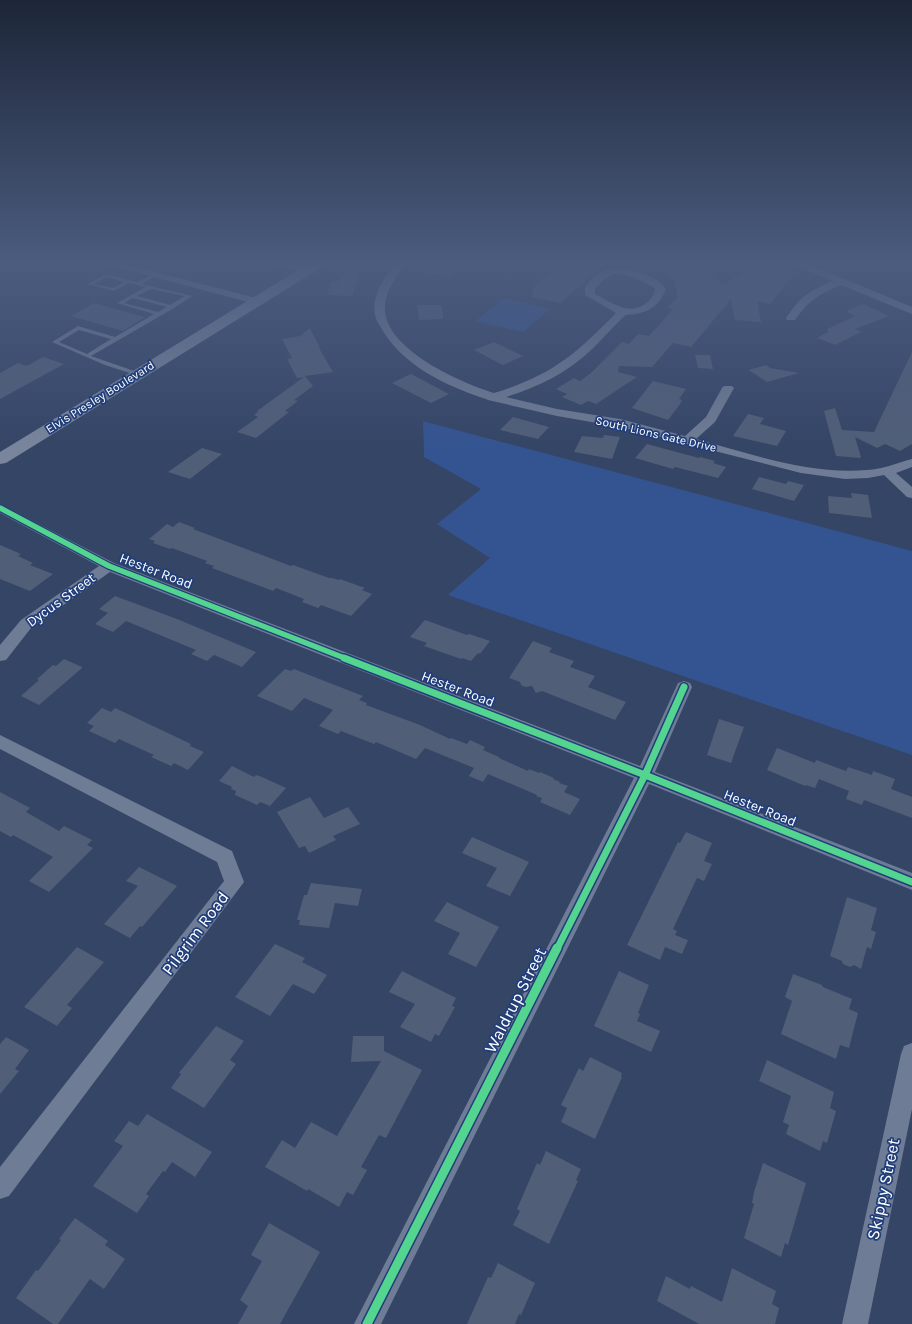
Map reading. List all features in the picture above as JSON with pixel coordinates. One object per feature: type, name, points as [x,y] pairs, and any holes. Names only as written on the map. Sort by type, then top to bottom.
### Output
[{"type":"main road","name":"Elvis Presley Boulevard","points":[[0,459],[221,323]]},
{"type":"street","name":"South Lions Gate Drive","points":[[384,323],[393,339],[420,363],[453,382],[492,398],[534,408],[618,422],[788,467],[824,474],[867,475],[903,467],[912,463]]},
{"type":"street","points":[[492,398],[529,386],[553,374],[573,361],[612,323]]},
{"type":"street","points":[[688,440],[711,419],[728,388]]},
{"type":"street","points":[[886,471],[912,494]]},
{"type":"street","name":"Hester Road","points":[[0,508],[109,566],[645,774],[912,882]]},
{"type":"street","name":"Dycus Street","points":[[0,656],[26,624],[109,566]]},
{"type":"street","name":"Waldrup Street","points":[[367,1324],[645,774],[684,687]]},
{"type":"street","name":"Pilgrim Road","points":[[0,741],[225,857],[234,882],[0,1187]]},
{"type":"street","name":"Skippy Street","points":[[855,1324],[912,1054]]},
{"type":"lane","points":[[87,356],[144,323]]},
{"type":"lane","points":[[116,339],[78,328],[55,342],[107,364],[138,374]]},
{"type":"shaded area","points":[[484,323],[534,323],[523,332]]},
{"type":"shaded area","points":[[423,421],[912,551],[912,755],[448,595],[490,558],[437,524],[481,489],[424,457]]},
{"type":"building","points":[[95,323],[136,323],[123,331]]},
{"type":"building","points":[[661,323],[711,323],[691,347],[673,343],[652,367],[619,366],[618,372],[637,377],[596,404],[588,401],[581,405],[562,397],[567,394],[556,389],[574,378],[580,381],[591,373],[622,342],[629,344],[638,334],[649,336]]},
{"type":"building","points":[[840,323],[871,323],[855,329],[861,332],[835,345],[817,338],[828,332],[827,329]]},
{"type":"building","points":[[310,328],[319,348],[333,372],[305,376],[313,386],[294,400],[298,401],[285,411],[289,412],[256,438],[237,432],[258,417],[254,415],[258,412],[257,411],[304,377],[297,378],[287,359],[292,358],[282,339],[300,336]]},
{"type":"building","points":[[494,342],[523,356],[503,365],[474,350]]},
{"type":"building","points":[[912,352],[912,444],[900,451],[885,444],[877,448],[855,437],[861,457],[860,458],[836,456],[824,411],[835,408],[842,430],[874,432]]},
{"type":"building","points":[[695,355],[710,355],[713,369],[698,368]]},
{"type":"building","points":[[43,357],[64,364],[0,399],[0,373],[18,363],[27,366]]},
{"type":"building","points":[[766,365],[770,368],[799,373],[767,382],[749,370]]},
{"type":"building","points":[[411,374],[449,394],[431,403],[392,383]]},
{"type":"building","points":[[653,381],[686,389],[679,399],[682,400],[680,404],[668,420],[632,408]]},
{"type":"building","points":[[748,414],[764,418],[760,424],[786,431],[777,446],[733,436]]},
{"type":"building","points":[[513,417],[549,427],[538,439],[500,430]]},
{"type":"building","points":[[604,435],[620,437],[612,459],[574,452],[582,436],[603,438]]},
{"type":"building","points":[[647,444],[715,461],[713,463],[726,467],[718,478],[675,467],[673,469],[635,458]]},
{"type":"building","points":[[202,448],[222,454],[190,479],[168,472]]},
{"type":"building","points":[[759,477],[786,484],[788,481],[804,485],[794,501],[752,489]]},
{"type":"building","points":[[851,493],[868,495],[872,518],[829,513],[828,496],[852,498]]},
{"type":"building","points":[[179,522],[195,528],[193,529],[291,566],[293,565],[329,578],[340,579],[365,588],[362,590],[372,594],[351,616],[321,605],[318,608],[302,602],[304,599],[276,588],[273,591],[212,568],[214,566],[205,563],[207,561],[172,548],[170,549],[153,543],[155,541],[149,539],[167,524],[173,527]]},
{"type":"building","points":[[0,545],[21,554],[18,556],[33,563],[30,565],[53,574],[30,591],[0,579]]},
{"type":"building","points":[[115,596],[177,619],[256,652],[242,667],[214,655],[207,661],[191,654],[196,650],[126,621],[113,632],[95,624],[108,613],[99,609]]},
{"type":"building","points":[[425,620],[467,635],[469,634],[490,641],[480,654],[478,653],[471,661],[461,659],[424,646],[427,643],[410,637]]},
{"type":"building","points":[[533,641],[552,648],[549,652],[574,661],[570,667],[595,676],[588,687],[626,702],[615,720],[542,691],[536,693],[532,686],[525,687],[521,685],[520,682],[509,678]]},
{"type":"building","points":[[64,659],[82,668],[39,705],[21,696],[53,665],[56,666]]},
{"type":"building","points":[[285,669],[291,671],[294,669],[363,696],[359,700],[367,703],[366,705],[420,725],[450,739],[451,738],[467,744],[470,740],[485,747],[483,750],[499,758],[528,771],[529,769],[554,778],[553,779],[560,782],[559,783],[568,786],[564,792],[580,799],[570,815],[540,802],[542,798],[536,796],[537,795],[488,774],[483,782],[469,776],[474,768],[425,748],[416,759],[376,742],[374,744],[341,731],[338,734],[319,726],[333,710],[304,698],[292,711],[257,696]]},
{"type":"building","points":[[102,708],[111,712],[115,708],[191,744],[190,746],[204,752],[188,770],[174,763],[171,766],[151,757],[154,755],[119,739],[115,743],[89,731],[94,726],[87,723]]},
{"type":"building","points":[[719,719],[744,727],[731,763],[707,755]]},
{"type":"building","points":[[777,748],[815,763],[816,760],[846,771],[848,767],[872,775],[873,771],[895,779],[891,789],[912,797],[912,818],[864,800],[862,805],[846,799],[849,791],[819,779],[815,788],[805,786],[767,770]]},
{"type":"building","points":[[232,766],[254,777],[256,775],[262,777],[286,788],[270,806],[260,802],[257,805],[235,795],[236,791],[231,789],[232,787],[219,781]]},
{"type":"building","points":[[0,792],[30,808],[26,812],[59,831],[64,826],[92,840],[87,845],[93,848],[49,892],[29,881],[53,857],[13,835],[11,837],[0,831]]},
{"type":"building","points":[[310,797],[324,818],[348,807],[360,824],[333,836],[336,840],[309,853],[305,846],[299,848],[277,812]]},
{"type":"building","points":[[686,832],[712,843],[704,861],[712,864],[704,881],[697,878],[673,929],[677,931],[675,935],[688,940],[682,954],[665,947],[660,960],[627,945],[678,842],[680,843]]},
{"type":"building","points":[[472,837],[529,862],[510,896],[486,886],[497,868],[462,853]]},
{"type":"building","points":[[139,867],[177,886],[142,927],[140,926],[130,938],[104,924],[138,886],[126,881]]},
{"type":"building","points":[[311,883],[362,889],[358,906],[335,903],[329,928],[299,925],[300,920],[297,920],[304,895],[307,895]]},
{"type":"building","points":[[847,897],[877,908],[871,930],[876,932],[871,949],[867,947],[861,969],[854,965],[850,967],[843,964],[842,961],[830,956]]},
{"type":"building","points":[[447,902],[499,927],[476,967],[448,954],[460,933],[434,921]]},
{"type":"building","points":[[275,944],[305,958],[302,962],[327,975],[314,994],[293,984],[270,1016],[235,997]]},
{"type":"building","points":[[77,947],[104,962],[67,1005],[72,1008],[57,1026],[24,1007]]},
{"type":"building","points":[[402,971],[456,998],[452,1006],[455,1007],[439,1036],[435,1034],[431,1042],[400,1027],[415,1004],[389,992]]},
{"type":"building","points":[[619,971],[649,985],[638,1013],[640,1014],[637,1021],[660,1031],[651,1052],[594,1026]]},
{"type":"building","points":[[793,974],[852,999],[849,1009],[858,1013],[849,1048],[840,1045],[836,1059],[781,1034],[792,1001],[785,997]]},
{"type":"building","points":[[216,1026],[244,1041],[230,1060],[236,1064],[204,1108],[171,1088],[181,1074],[179,1073]]},
{"type":"building","points":[[353,1036],[384,1036],[384,1051],[422,1070],[386,1138],[379,1135],[361,1167],[367,1170],[353,1195],[347,1192],[339,1207],[265,1167],[282,1140],[295,1148],[311,1122],[337,1136],[381,1061],[351,1062]]},
{"type":"building","points":[[6,1037],[29,1050],[15,1069],[19,1071],[0,1094],[0,1044]]},
{"type":"building","points":[[590,1057],[622,1073],[622,1077],[595,1139],[561,1122],[567,1108],[561,1105],[579,1068],[583,1071]]},
{"type":"building","points":[[767,1060],[834,1092],[830,1108],[836,1111],[827,1143],[823,1141],[820,1151],[786,1134],[789,1125],[783,1122],[791,1096],[759,1081]]},
{"type":"building","points":[[147,1114],[212,1152],[195,1177],[172,1162],[165,1172],[163,1171],[146,1194],[149,1196],[137,1213],[93,1186],[123,1146],[114,1141],[129,1121],[138,1126]]},
{"type":"building","points":[[546,1151],[581,1169],[576,1180],[578,1181],[549,1244],[513,1225],[520,1211],[517,1209],[537,1163],[540,1165]]},
{"type":"building","points":[[763,1163],[806,1183],[788,1245],[785,1243],[781,1257],[744,1238],[754,1204],[752,1203],[754,1192]]},
{"type":"building","points":[[75,1218],[108,1241],[105,1245],[125,1259],[104,1289],[90,1279],[58,1324],[53,1324],[16,1298],[36,1270],[38,1271],[61,1240],[59,1239]]},
{"type":"building","points":[[269,1223],[320,1252],[280,1324],[238,1324],[248,1306],[240,1300],[262,1261],[251,1255]]},
{"type":"building","points":[[498,1263],[535,1283],[521,1315],[519,1314],[515,1324],[467,1324],[488,1277],[491,1278]]},
{"type":"building","points":[[732,1268],[776,1291],[772,1304],[779,1308],[775,1324],[699,1324],[657,1301],[666,1276],[690,1289],[691,1286],[722,1302]]},
{"type":"cycle path","points":[[0,508],[109,566],[645,775],[912,882]]},
{"type":"cycle path","points":[[367,1324],[645,775],[684,687]]}]
